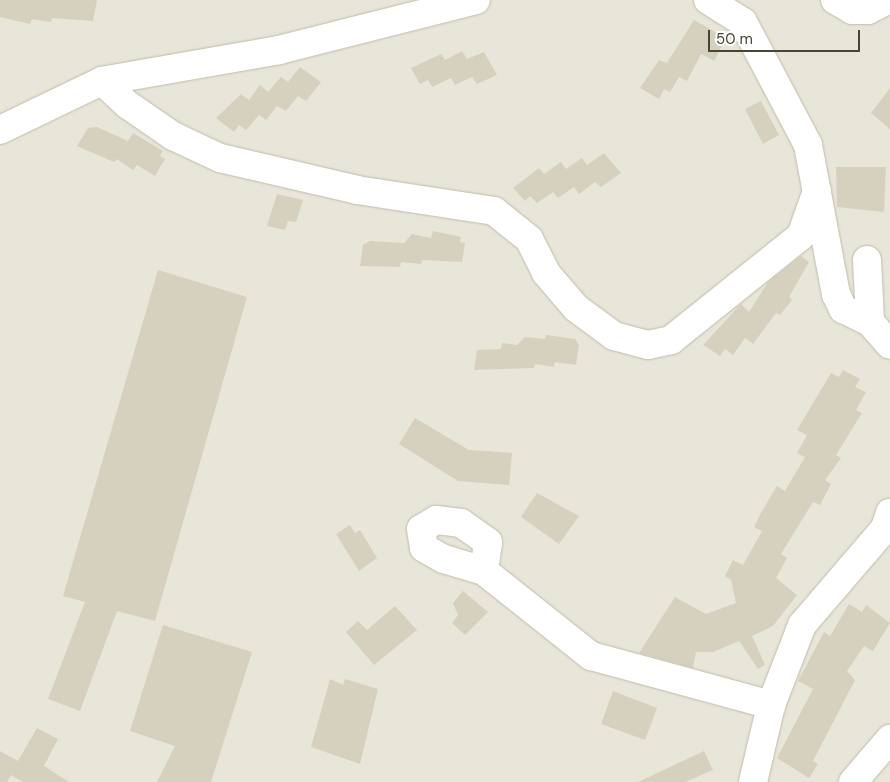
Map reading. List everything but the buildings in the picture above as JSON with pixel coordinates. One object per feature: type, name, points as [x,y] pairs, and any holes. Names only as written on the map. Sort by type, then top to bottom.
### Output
[{"type":"street","points":[[0,130],[102,80],[279,50],[476,0]]},
{"type":"street","points":[[708,0],[743,22],[754,39],[774,86],[808,145],[828,259],[843,309],[870,322],[890,345]]},
{"type":"street","points":[[835,0],[852,10],[868,10],[888,0]]},
{"type":"street","points":[[102,80],[128,105],[173,136],[220,158],[357,190],[494,211],[529,239],[546,273],[576,308],[614,336],[648,345],[671,340],[801,236],[817,191]]},
{"type":"street","points":[[867,260],[870,322]]},
{"type":"street","points":[[753,782],[771,705],[802,625],[885,528],[890,513]]},
{"type":"street","points":[[484,570],[591,656],[771,705]]},
{"type":"street","points":[[854,782],[890,739]]},
{"type":"shaded area","points":[[0,0],[890,0],[890,782],[0,782]]}]
